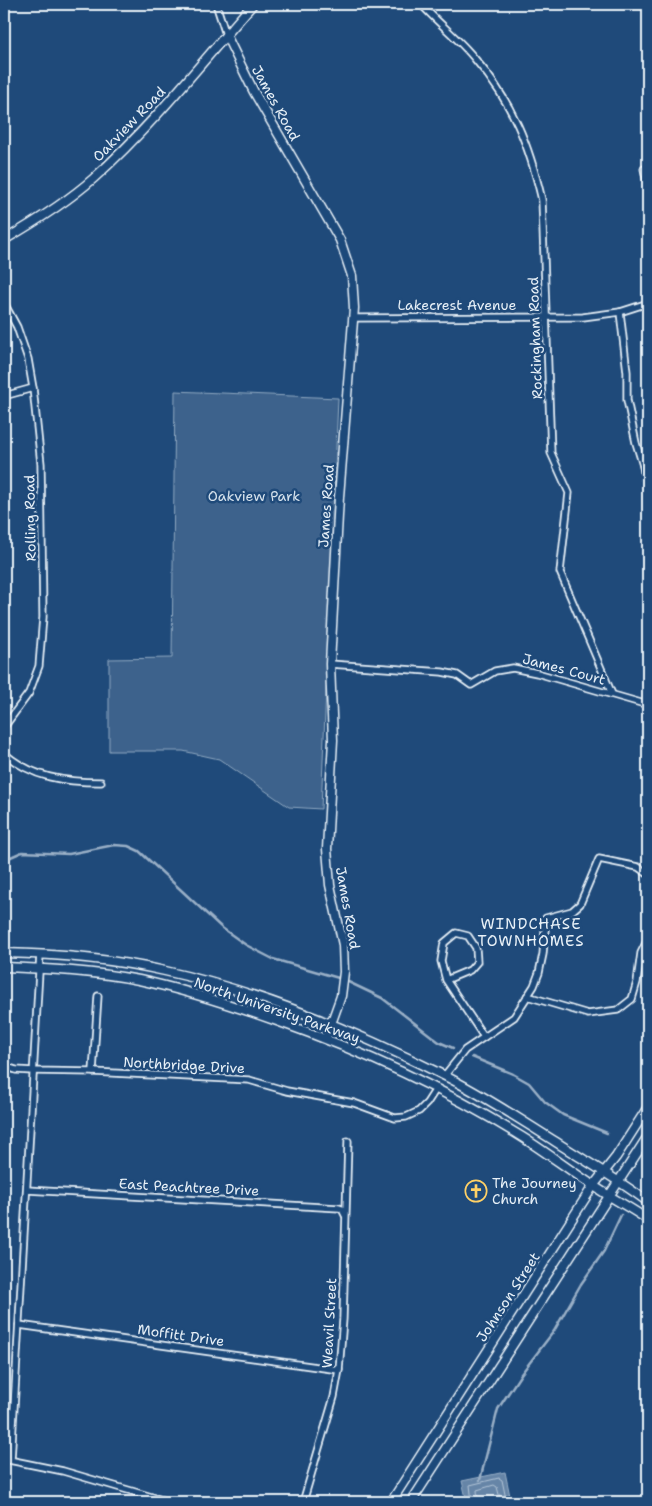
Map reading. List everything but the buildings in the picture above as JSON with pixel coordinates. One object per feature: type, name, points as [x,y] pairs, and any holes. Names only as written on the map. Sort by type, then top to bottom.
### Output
[{"type":"main road","name":"Oakview Road","points":[[4,240],[41,218],[93,179],[130,144],[253,4]]},
{"type":"main road","name":"James Road","points":[[226,36],[254,92],[340,240],[352,276],[353,318],[338,497],[330,664],[333,740],[328,862],[331,894],[342,936],[345,958],[343,987],[326,1038]]},
{"type":"main road","name":"North University Parkway","points":[[4,952],[99,959],[166,971],[261,999],[331,1025],[369,1040],[445,1075],[619,1181],[648,1202]]},
{"type":"main road","name":"North University Parkway","points":[[4,967],[92,973],[138,980],[239,1007],[326,1038],[436,1089],[523,1138],[593,1186],[648,1220]]},
{"type":"main road","name":"Johnson Street","points":[[391,1502],[593,1186],[648,1107]]},
{"type":"main road","points":[[412,1502],[648,1136]]},
{"type":"street","name":"James Road","points":[[216,4],[226,36]]},
{"type":"street","name":"Rockingham Road","points":[[422,4],[434,19],[475,58],[512,112],[525,139],[533,163],[542,200],[551,453],[569,493],[560,572],[612,694]]},
{"type":"street","points":[[644,169],[648,186]]},
{"type":"street","name":"Lakecrest Avenue","points":[[353,318],[583,317],[620,312],[648,303]]},
{"type":"street","name":"Rolling Road","points":[[4,304],[17,326],[28,359],[41,464],[43,531],[43,641],[39,666],[29,693],[4,727]]},
{"type":"street","points":[[620,312],[627,372],[627,400],[636,443],[646,466],[648,497]]},
{"type":"street","points":[[4,396],[32,388]]},
{"type":"street","name":"James Court","points":[[330,664],[442,672],[457,675],[471,685],[495,671],[513,668],[648,705]]},
{"type":"street","points":[[4,753],[23,768],[57,780],[101,782]]},
{"type":"street","points":[[445,1075],[465,1050],[514,1017],[539,973],[543,954],[546,918],[572,911],[580,904],[599,859],[638,867],[648,874]]},
{"type":"street","points":[[446,980],[470,970],[477,962],[476,948],[468,936],[456,933],[444,943],[441,961],[446,980],[484,1037]]},
{"type":"street","points":[[527,996],[588,1014],[618,1010],[632,999],[637,982],[641,953],[648,939]]},
{"type":"street","points":[[11,1460],[40,954]]},
{"type":"street","points":[[93,1072],[98,996]]},
{"type":"street","name":"Northbridge Drive","points":[[4,1066],[16,1070],[33,1071],[249,1080],[287,1091],[354,1103],[394,1118],[406,1117],[419,1111],[428,1103],[436,1089]]},
{"type":"street","name":"Weavil Street","points":[[303,1502],[334,1397],[339,1370],[343,1319],[348,1141]]},
{"type":"street","name":"East Peachtree Drive","points":[[27,1190],[338,1208],[342,1209],[346,1216]]},
{"type":"street","name":"Moffitt Drive","points":[[19,1325],[339,1370]]},
{"type":"street","points":[[4,1459],[63,1471],[169,1502]]},
{"type":"green space","name":"Oakview Park","points":[[175,391],[338,398],[321,809],[289,807],[219,759],[183,751],[109,751],[109,659],[172,658]]},
{"type":"water","points":[[505,1472],[510,1496],[523,1498],[529,1502],[467,1502],[462,1481]]},
{"type":"waterway","points":[[645,322],[648,328]]},
{"type":"waterway","points":[[4,860],[22,852],[69,854],[114,845],[128,846],[139,851],[222,928],[246,945],[273,959],[342,979],[382,998],[439,1042],[453,1048]]},
{"type":"waterway","points":[[472,1057],[513,1074],[529,1083],[545,1102],[563,1115],[607,1133]]},
{"type":"waterway","points":[[644,1178],[648,1173]]},
{"type":"waterway","points":[[480,1480],[498,1409],[521,1374],[554,1331],[581,1284],[604,1251],[621,1215]]},
{"type":"place","name":"The Journey Church","points":[[476,1191]]},
{"type":"district","name":"WINDCHASE TOWNHOMES","points":[[531,932]]}]
